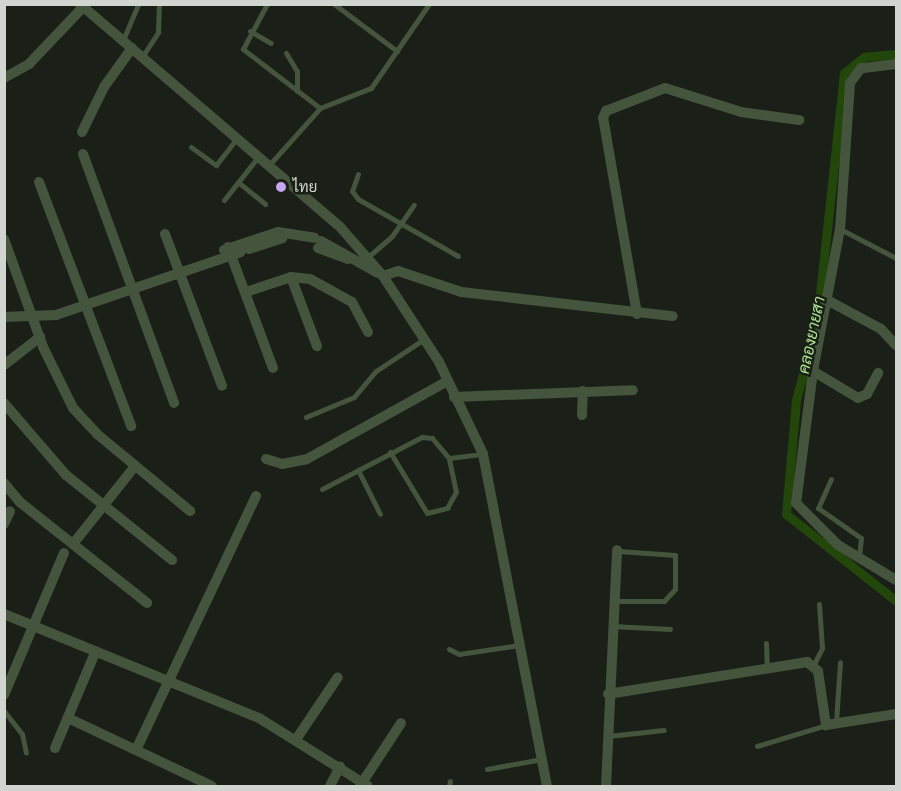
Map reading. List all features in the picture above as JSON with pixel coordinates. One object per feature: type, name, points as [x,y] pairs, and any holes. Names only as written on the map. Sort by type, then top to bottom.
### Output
[{"type":"street","points":[[4,78],[29,64],[82,5],[260,155],[368,256],[424,339],[448,381],[483,454],[547,786]]},
{"type":"street","points":[[82,132],[104,87],[132,48]]},
{"type":"street","points":[[897,64],[861,68],[850,83],[840,229],[813,371],[796,503],[800,513],[858,559],[897,580]]},
{"type":"street","points":[[637,314],[603,118],[606,111],[665,88],[741,112],[800,120]]},
{"type":"street","points":[[83,154],[174,403]]},
{"type":"street","points":[[39,182],[88,304],[131,426]]},
{"type":"street","points":[[165,234],[222,386]]},
{"type":"street","points":[[4,317],[34,319],[88,304],[279,235],[316,243],[381,275],[398,271],[461,292],[637,314],[673,316]]},
{"type":"street","points":[[237,251],[279,235]]},
{"type":"street","points":[[4,239],[40,337],[73,408],[135,466],[190,511]]},
{"type":"street","points":[[237,251],[246,292],[273,368]]},
{"type":"street","points":[[246,292],[291,277],[310,279],[344,296],[368,332]]},
{"type":"street","points":[[291,277],[317,346]]},
{"type":"street","points":[[828,300],[881,329],[897,345]]},
{"type":"street","points":[[4,365],[40,337]]},
{"type":"street","points":[[813,371],[858,398],[867,394],[878,373]]},
{"type":"street","points":[[266,459],[282,464],[308,459],[448,381]]},
{"type":"street","points":[[454,397],[633,390]]},
{"type":"street","points":[[582,415],[583,391]]},
{"type":"street","points":[[4,403],[52,461],[172,560]]},
{"type":"street","points":[[73,544],[135,466]]},
{"type":"street","points":[[4,483],[73,544],[147,603]]},
{"type":"street","points":[[136,750],[256,496]]},
{"type":"street","points":[[4,524],[10,511]]},
{"type":"street","points":[[606,786],[611,602],[616,550]]},
{"type":"street","points":[[4,695],[64,553]]},
{"type":"street","points":[[4,614],[297,738],[340,766],[363,785],[400,723]]},
{"type":"street","points":[[55,748],[95,653]]},
{"type":"street","points":[[608,694],[767,667],[814,664],[831,723],[897,714]]},
{"type":"street","points":[[297,738],[338,677]]},
{"type":"street","points":[[68,718],[212,786]]},
{"type":"street","points":[[330,786],[340,766]]},
{"type":"lane","points":[[123,40],[138,4]]},
{"type":"lane","points":[[142,57],[158,32],[159,4]]},
{"type":"lane","points":[[267,4],[250,31],[243,49],[320,108]]},
{"type":"lane","points":[[334,4],[397,51]]},
{"type":"lane","points":[[270,164],[320,108],[367,92],[429,4]]},
{"type":"lane","points":[[250,31],[271,42]]},
{"type":"lane","points":[[286,53],[297,72],[297,91]]},
{"type":"lane","points":[[191,147],[216,165],[238,137]]},
{"type":"lane","points":[[224,200],[260,155]]},
{"type":"lane","points":[[358,174],[353,195],[458,256]]},
{"type":"lane","points":[[238,182],[265,204]]},
{"type":"lane","points":[[368,256],[402,224],[414,205]]},
{"type":"lane","points":[[840,229],[897,258]]},
{"type":"lane","points":[[306,417],[354,397],[376,371],[424,339]]},
{"type":"lane","points":[[321,489],[390,453],[429,436],[449,458],[456,492],[447,508],[428,513],[390,453]]},
{"type":"lane","points":[[449,458],[483,454]]},
{"type":"lane","points":[[358,470],[380,514]]},
{"type":"lane","points":[[831,479],[818,508],[861,538],[858,559]]},
{"type":"lane","points":[[611,602],[664,601],[675,589],[675,555],[616,550]]},
{"type":"lane","points":[[814,664],[822,642],[819,604]]},
{"type":"lane","points":[[610,626],[670,629]]},
{"type":"lane","points":[[766,644],[767,667]]},
{"type":"lane","points":[[449,649],[459,654],[521,645]]},
{"type":"lane","points":[[757,746],[831,723],[840,662]]},
{"type":"lane","points":[[4,711],[22,734],[26,753]]},
{"type":"lane","points":[[608,736],[664,730]]},
{"type":"lane","points":[[487,769],[542,759]]},
{"type":"waterway","name":"คลองยายสา","points":[[896,54],[864,57],[844,73],[817,323],[796,400],[786,514],[896,601]]},
{"type":"place","name":"ไทย","points":[[281,187]]}]
